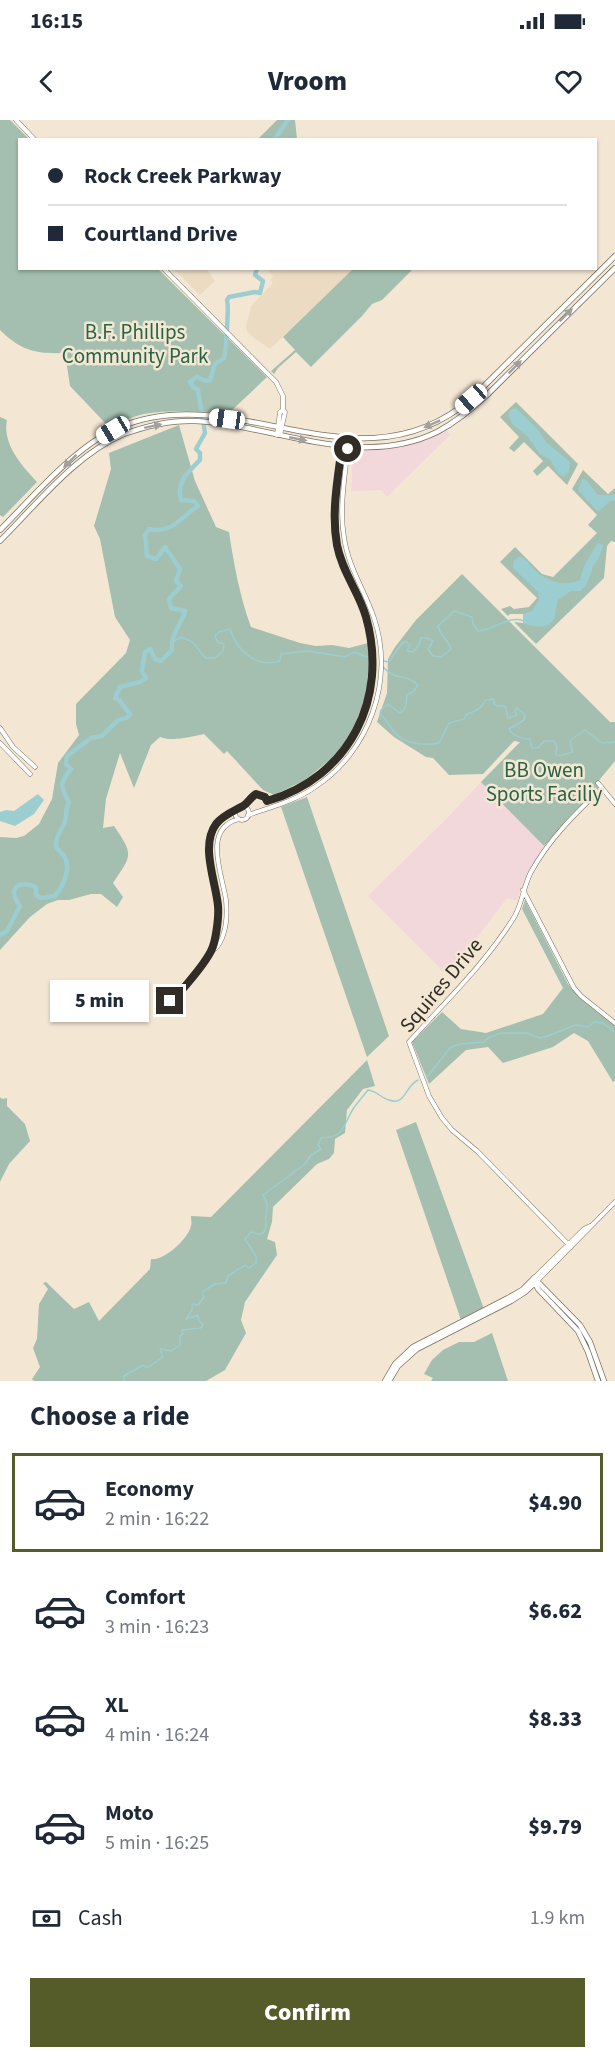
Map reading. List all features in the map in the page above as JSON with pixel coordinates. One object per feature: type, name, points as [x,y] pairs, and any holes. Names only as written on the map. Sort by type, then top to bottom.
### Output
[{"type":"main road","points":[[0,530],[83,449],[122,426],[146,418],[178,414],[227,419],[347,438],[377,439],[406,434],[444,418],[466,404],[615,256]]},
{"type":"main road","points":[[0,541],[87,456],[124,434],[148,426],[204,422],[342,446],[375,447],[408,441],[438,431],[471,409],[615,268]]},
{"type":"main road","points":[[406,434],[408,441]]},
{"type":"main road","points":[[83,449],[87,456]]},
{"type":"main road","points":[[391,1374],[417,1349],[511,1301],[535,1281]]},
{"type":"main road","points":[[535,1281],[538,1289],[578,1331],[598,1381]]},
{"type":"main road","points":[[387,1381],[404,1355],[413,1347],[512,1296],[535,1281]]},
{"type":"main road","points":[[535,1281],[580,1325],[590,1342],[604,1381]]},
{"type":"main road","points":[[529,1288],[538,1289]]},
{"type":"street","points":[[16,120],[33,138]]},
{"type":"street","points":[[165,270],[278,385],[283,396],[285,412],[279,435]]},
{"type":"street","points":[[267,801],[308,783],[322,772],[350,742],[365,714],[372,687],[372,644],[365,614],[346,575],[339,551],[335,523],[342,446],[347,438]]},
{"type":"street","points":[[172,1002],[221,942],[227,913],[218,868],[219,835],[227,824],[282,804],[320,784],[349,756],[362,738],[371,717],[380,678],[380,645],[374,619],[347,553],[343,529],[347,438]]},
{"type":"street","points":[[336,503],[344,503]]},
{"type":"street","points":[[0,728],[19,753],[35,767]]},
{"type":"street","points":[[0,742],[30,774]]},
{"type":"street","points":[[598,783],[615,804]]},
{"type":"street","name":"Squires Drive","points":[[570,1246],[442,1118],[429,1096],[409,1041],[465,983],[514,919],[523,889],[537,862],[555,836],[602,788]]},
{"type":"street","points":[[212,951],[219,913],[210,873],[210,839],[216,824],[223,817],[244,807],[256,794],[265,797],[268,808]]},
{"type":"street","points":[[280,797],[282,804]]},
{"type":"street","points":[[244,807],[248,815]]},
{"type":"street","points":[[236,810],[235,814],[239,819]]},
{"type":"street","points":[[523,889],[574,988],[615,1023]]},
{"type":"street","points":[[535,1281],[584,1229],[615,1202]]},
{"type":"shaded area","points":[[175,270],[208,270],[215,281],[200,295]]},
{"type":"shaded area","points":[[268,270],[353,270],[270,349],[254,338],[247,331],[246,326],[251,306],[273,283],[270,280],[273,276]]},
{"type":"shaded area","points":[[446,429],[450,435],[387,497],[382,490],[351,491],[353,450],[381,449],[413,443]]},
{"type":"shaded area","points":[[481,782],[544,846],[524,881],[517,900],[507,898],[448,976],[368,896]]},
{"type":"green space","name":"B.F. Phillips Community Park","points":[[0,120],[10,120],[28,138],[18,138],[18,270],[159,270],[267,377],[229,413],[155,412],[108,426],[70,386],[65,353],[30,350],[15,343],[0,330]]},
{"type":"green space","points":[[277,120],[295,120],[297,138],[259,138]]},
{"type":"green space","points":[[352,270],[412,270],[382,300],[372,304],[311,367],[296,352],[274,374],[271,371],[295,350],[283,337]]},
{"type":"green space","points":[[516,402],[578,464],[567,485],[548,466],[537,476],[533,471],[543,461],[524,442],[514,452],[509,448],[519,437],[500,417]]},
{"type":"green space","points":[[0,417],[7,420],[7,438],[10,446],[25,469],[37,482],[3,517],[0,515]]},
{"type":"green space","points":[[179,425],[195,481],[216,527],[229,532],[238,581],[251,627],[316,646],[332,645],[349,648],[368,643],[370,663],[367,680],[368,692],[350,736],[331,759],[305,780],[274,795],[263,790],[227,751],[224,754],[204,734],[176,739],[160,737],[151,745],[134,788],[120,753],[106,799],[103,828],[114,826],[127,849],[127,860],[113,883],[123,897],[117,907],[101,894],[58,900],[47,904],[30,917],[0,950],[0,837],[24,836],[39,824],[52,799],[58,763],[79,735],[76,724],[76,704],[126,653],[130,640],[115,617],[100,539],[94,526],[111,469],[109,453]]},
{"type":"green space","points":[[583,470],[608,494],[615,488],[615,542],[611,541],[607,546],[604,578],[536,644],[514,622],[523,623],[523,614],[508,616],[501,609],[510,606],[514,609],[529,607],[537,598],[500,562],[515,547],[542,574],[553,577],[597,533],[588,525],[597,515],[572,489]]},
{"type":"green space","name":"BB Owen Sports Faciliy","points":[[462,574],[610,722],[615,722],[615,761],[596,784],[599,789],[544,846],[481,782],[520,742],[514,741],[483,774],[449,775],[433,758],[426,757],[394,737],[377,722],[387,693],[388,659],[416,620]]},
{"type":"green space","points":[[307,797],[389,1036],[367,1057],[281,807]]},
{"type":"green space","points":[[525,900],[568,984],[579,997],[615,1025],[615,1081],[613,1082],[588,1041],[574,1033],[553,1047],[503,1063],[488,1047],[466,1050],[429,1084],[412,1042],[442,1012],[461,1029],[486,1033],[543,1014],[563,988],[522,909]]},
{"type":"green space","points":[[367,1060],[375,1086],[363,1089],[347,1110],[345,1133],[335,1139],[334,1153],[329,1159],[317,1164],[273,1207],[267,1239],[275,1242],[277,1255],[245,1302],[241,1320],[246,1333],[225,1370],[206,1381],[34,1381],[32,1379],[40,1367],[33,1348],[37,1339],[39,1304],[48,1289],[43,1283],[46,1282],[74,1309],[89,1302],[99,1321],[150,1269],[151,1259],[162,1257],[180,1243],[189,1231],[191,1216],[211,1217]]},
{"type":"green space","points":[[0,1097],[7,1098],[7,1106],[25,1124],[30,1141],[9,1164],[0,1182]]},
{"type":"green space","points":[[416,1122],[484,1309],[461,1320],[396,1130]]},
{"type":"green space","points":[[492,1333],[508,1381],[431,1381],[433,1378],[424,1374],[432,1360],[443,1350],[459,1342],[474,1342]]},
{"type":"water","points":[[516,408],[538,430],[547,443],[570,462],[569,472],[563,477],[550,459],[540,454],[527,436],[513,425],[508,415],[510,410]]},
{"type":"water","points":[[582,479],[585,479],[598,495],[615,495],[615,501],[610,501],[598,512],[578,490]]},
{"type":"water","points":[[598,543],[604,545],[586,586],[580,591],[571,591],[558,600],[554,619],[548,625],[535,626],[523,623],[523,614],[532,611],[539,600],[538,592],[513,568],[514,561],[522,557],[546,578],[563,583],[574,582],[580,580],[584,566]]},
{"type":"water","points":[[38,794],[44,800],[34,814],[15,826],[0,821],[0,812],[14,811]]},
{"type":"waterway","points":[[275,138],[288,120]]},
{"type":"waterway","points":[[0,935],[7,931],[20,906],[14,894],[16,887],[24,884],[36,887],[36,895],[41,898],[55,896],[61,888],[67,866],[56,844],[69,803],[62,786],[71,769],[66,764],[67,756],[91,738],[102,736],[117,721],[128,717],[130,714],[115,698],[120,687],[140,682],[146,678],[142,671],[145,652],[150,649],[155,659],[161,661],[172,650],[174,635],[185,611],[171,608],[169,599],[181,586],[176,581],[180,569],[165,547],[156,559],[147,556],[145,535],[149,529],[170,527],[198,506],[194,501],[181,500],[180,494],[184,478],[200,460],[200,453],[196,449],[205,433],[198,390],[190,382],[197,377],[206,381],[210,380],[215,364],[224,358],[227,300],[229,297],[260,293],[263,281],[255,275],[256,270]]},
{"type":"waterway","points":[[383,661],[389,662],[402,643],[406,642],[410,645],[407,651],[413,652],[421,638],[433,641],[428,649],[433,656],[441,657],[451,649],[438,626],[454,611],[472,617],[473,624],[478,631],[507,621],[524,621]]},
{"type":"waterway","points":[[171,643],[181,637],[187,639],[206,658],[215,658],[223,651],[224,644],[218,642],[215,636],[219,632],[230,629],[243,651],[255,660],[263,662],[280,661],[281,654],[308,651],[345,657],[354,652],[370,658]]},
{"type":"waterway","points":[[383,667],[388,672],[414,681],[418,685],[407,695],[404,710],[400,713],[388,704],[380,714],[399,737],[409,742],[439,743],[449,723],[464,719],[467,714],[478,709],[486,700],[494,699],[494,704],[497,706],[505,706],[508,718],[517,715],[515,711],[517,708],[525,715],[524,720],[509,729],[518,737],[530,739],[532,748],[538,748],[544,741],[554,741],[557,747],[556,754],[559,756],[573,752],[570,742],[585,730],[602,743],[615,742]]},
{"type":"waterway","points":[[427,1077],[450,1048],[459,1044],[484,1042],[501,1033],[527,1033],[540,1038],[575,1025],[588,1027],[594,1022],[603,1023],[615,1032]]},
{"type":"waterway","points":[[124,1381],[124,1376],[143,1365],[147,1368],[163,1357],[160,1349],[171,1351],[180,1345],[182,1330],[201,1328],[203,1324],[199,1321],[198,1315],[186,1319],[192,1310],[192,1304],[198,1305],[204,1297],[202,1292],[215,1284],[226,1283],[228,1276],[245,1265],[249,1268],[256,1263],[256,1256],[245,1239],[251,1232],[261,1234],[265,1230],[267,1205],[263,1195],[305,1164],[310,1156],[321,1149],[318,1145],[321,1138],[335,1136],[339,1133],[353,1109],[368,1090],[395,1101],[402,1098],[418,1080]]},
{"type":"route","points":[[170,1001],[177,996],[212,951],[219,913],[210,873],[210,839],[216,824],[239,807],[244,807],[247,801],[256,794],[265,797],[267,801],[308,783],[341,754],[365,714],[372,682],[372,644],[365,614],[340,558],[335,523],[342,446],[347,438],[348,449]]}]
